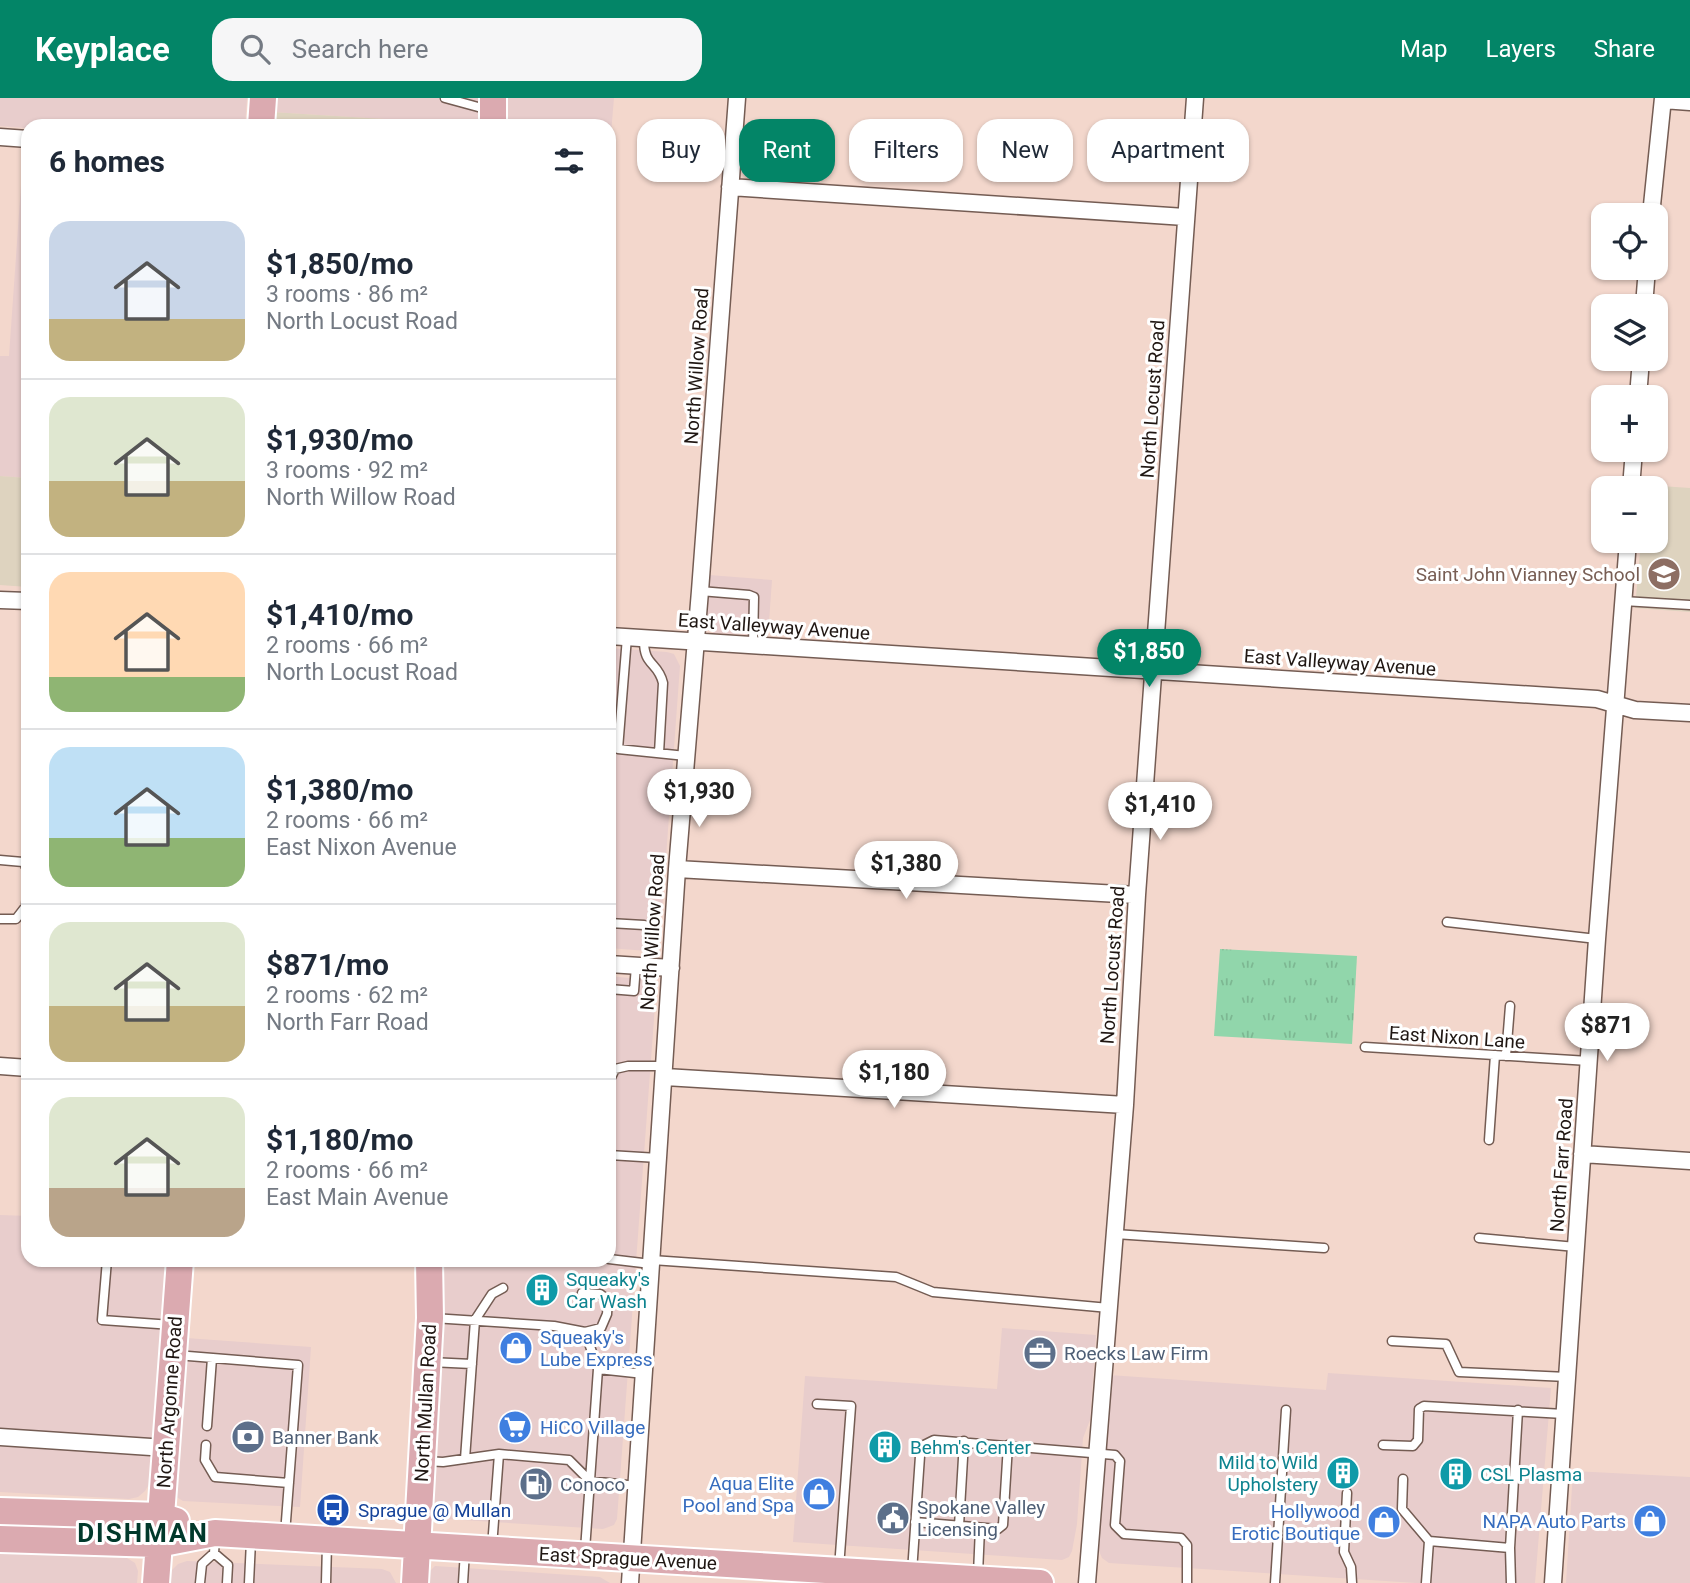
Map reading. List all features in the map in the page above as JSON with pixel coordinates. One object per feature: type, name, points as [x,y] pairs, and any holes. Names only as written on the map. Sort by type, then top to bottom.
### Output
[{"type":"main road","points":[[262,119],[263,98]]},
{"type":"main road","name":"North Argonne Road","points":[[156,1583],[179,1267]]},
{"type":"main road","name":"North Mullan Road","points":[[415,1583],[430,1318],[429,1267]]},
{"type":"main road","name":"East Sprague Avenue","points":[[0,1511],[160,1516],[214,1543]]},
{"type":"main road","name":"East Sprague Avenue","points":[[0,1539],[158,1544],[214,1543],[251,1536],[585,1556],[631,1571],[911,1575],[1026,1583]]},
{"type":"street","name":"North Willow Road","points":[[631,1571],[677,869],[737,98]]},
{"type":"street","name":"North Locust Road","points":[[1087,1583],[1125,1105],[1137,895],[1195,98]]},
{"type":"street","points":[[1652,203],[1663,99],[1690,102]]},
{"type":"street","points":[[0,137],[21,138]]},
{"type":"street","points":[[730,187],[1185,217]]},
{"type":"street","name":"North Farr Road","points":[[1553,1583],[1597,939],[1627,553]]},
{"type":"street","points":[[0,600],[21,601]]},
{"type":"street","name":"East Valleyway Avenue","points":[[616,636],[1597,699],[1635,710],[1690,713]]},
{"type":"street","points":[[677,869],[1137,895]]},
{"type":"street","points":[[616,965],[671,968]]},
{"type":"street","points":[[0,1066],[21,1068]]},
{"type":"street","points":[[665,1072],[1125,1105]]},
{"type":"street","points":[[1583,1154],[1690,1161]]},
{"type":"street","points":[[0,1437],[166,1448]]},
{"type":"lane","points":[[445,98],[493,112]]},
{"type":"lane","points":[[700,591],[749,594],[754,597],[753,646]]},
{"type":"lane","points":[[1623,601],[1690,605]]},
{"type":"lane","points":[[626,637],[618,749],[686,756]]},
{"type":"lane","points":[[644,638],[645,657],[661,676],[663,683],[659,753]]},
{"type":"lane","points":[[0,860],[21,862]]},
{"type":"lane","points":[[0,919],[16,919],[21,912]]},
{"type":"lane","points":[[1447,922],[1597,939]]},
{"type":"lane","points":[[616,923],[644,925]]},
{"type":"lane","points":[[616,989],[634,990],[636,966]]},
{"type":"lane","points":[[1506,1056],[1510,1006]]},
{"type":"lane","name":"East Nixon Lane","points":[[1365,1047],[1589,1061]]},
{"type":"lane","points":[[1489,1140],[1495,1055]]},
{"type":"lane","points":[[616,1069],[628,1066],[665,1072]]},
{"type":"lane","points":[[616,1155],[659,1158]]},
{"type":"lane","points":[[1115,1234],[1324,1248]]},
{"type":"lane","points":[[1479,1238],[1576,1247]]},
{"type":"lane","points":[[616,1259],[896,1277],[933,1292],[1109,1308]]},
{"type":"lane","points":[[106,1267],[102,1320],[175,1325]]},
{"type":"lane","points":[[465,1459],[475,1320],[492,1294],[503,1288]]},
{"type":"lane","points":[[430,1318],[554,1326],[585,1332],[601,1328],[607,1314],[608,1300],[600,1294],[582,1293]]},
{"type":"lane","points":[[585,1332],[598,1369],[585,1556]]},
{"type":"lane","points":[[1392,1341],[1446,1344],[1459,1372],[1567,1377]]},
{"type":"lane","points":[[173,1355],[298,1365],[285,1538]]},
{"type":"lane","points":[[207,1426],[212,1358]]},
{"type":"lane","points":[[428,1362],[472,1364]]},
{"type":"lane","points":[[598,1369],[644,1374]]},
{"type":"lane","points":[[817,1404],[851,1406],[822,1575]]},
{"type":"lane","points":[[1383,1445],[1413,1446],[1418,1440],[1419,1409],[1424,1406],[1564,1414]]},
{"type":"lane","points":[[1275,1583],[1286,1409]]},
{"type":"lane","points":[[1511,1583],[1510,1548],[1518,1410]]},
{"type":"lane","points":[[911,1575],[922,1446],[934,1440],[1115,1455],[1120,1461],[1115,1525],[1124,1534],[1181,1538],[1187,1545],[1187,1583]]},
{"type":"lane","points":[[959,1525],[964,1441]]},
{"type":"lane","points":[[206,1445],[205,1460],[215,1477],[289,1483]]},
{"type":"lane","points":[[915,1522],[998,1529],[1003,1525],[1008,1445]]},
{"type":"lane","points":[[422,1461],[443,1462],[499,1454],[569,1460],[590,1480],[636,1486]]},
{"type":"lane","points":[[492,1550],[499,1454]]},
{"type":"lane","points":[[1403,1479],[1402,1509],[1429,1541],[1426,1583]]},
{"type":"lane","points":[[1347,1493],[1344,1552],[1351,1567],[1352,1583]]},
{"type":"lane","points":[[977,1579],[980,1528]]},
{"type":"lane","points":[[249,1583],[251,1536]]},
{"type":"lane","points":[[326,1583],[327,1540]]},
{"type":"lane","points":[[1429,1541],[1510,1548]]},
{"type":"lane","points":[[201,1583],[202,1564],[214,1543],[228,1565],[227,1583]]},
{"type":"lane","points":[[463,1583],[465,1548]]},
{"type":"shaded area","points":[[0,98],[247,98],[246,119],[21,119],[21,128],[0,126]]},
{"type":"shaded area","points":[[272,98],[482,98],[482,119],[385,119],[271,112]]},
{"type":"shaded area","points":[[507,98],[614,98],[612,119],[507,119]]},
{"type":"shaded area","points":[[271,112],[385,119],[270,119]]},
{"type":"shaded area","points":[[21,185],[21,478],[0,476],[0,356],[9,356]]},
{"type":"shaded area","points":[[0,476],[21,478],[21,586],[0,585]]},
{"type":"shaded area","name":"Saint John Vianney School","points":[[1668,486],[1690,488],[1690,612],[1635,608],[1640,553],[1668,553]]},
{"type":"shaded area","points":[[709,575],[772,580],[768,636],[714,633],[708,629]]},
{"type":"shaded area","points":[[616,648],[667,652],[674,654],[680,666],[660,939],[653,949],[616,949]]},
{"type":"shaded area","points":[[616,977],[649,980],[656,992],[617,1519],[614,1525],[603,1529],[447,1519],[435,1511],[431,1498],[443,1267],[616,1267]]},
{"type":"shaded area","points":[[0,1215],[21,1216],[21,1267],[165,1267],[150,1483],[145,1491],[138,1497],[129,1499],[0,1492]]},
{"type":"shaded area","points":[[1002,1328],[1096,1335],[1090,1420],[1083,1438],[1077,1524],[1069,1557],[1062,1560],[793,1542],[805,1376],[997,1389]]},
{"type":"shaded area","points":[[186,1338],[311,1347],[300,1507],[183,1501],[175,1496]]},
{"type":"shaded area","points":[[1328,1373],[1551,1388],[1535,1583],[1416,1583],[1109,1563],[1102,1558],[1099,1551],[1109,1375],[1326,1390]]},
{"type":"shaded area","points":[[1573,1471],[1690,1477],[1690,1583],[1566,1583]]},
{"type":"shaded area","points":[[0,1553],[127,1558],[135,1563],[138,1571],[137,1583],[0,1583]]},
{"type":"shaded area","points":[[187,1561],[382,1569],[390,1572],[396,1583],[168,1583],[172,1570]]},
{"type":"shaded area","points":[[435,1566],[600,1577],[610,1583],[425,1583],[427,1574]]},
{"type":"green space","points":[[1220,949],[1357,956],[1352,1044],[1214,1036]]},
{"type":"place","name":"Saint John Vianney School","points":[[1664,574]]},
{"type":"place","name":"Squeaky's Car Wash","points":[[542,1290]]},
{"type":"place","name":"Squeaky's Lube Express","points":[[516,1348]]},
{"type":"place","name":"Roecks Law Firm","points":[[1040,1353]]},
{"type":"place","name":"HiCO Village","points":[[515,1427]]},
{"type":"place","name":"Banner Bank","points":[[248,1437]]},
{"type":"place","name":"Behm's Center","points":[[885,1447]]},
{"type":"place","name":"Mild to Wild Upholstery","points":[[1343,1473]]},
{"type":"place","name":"CSL Plasma","points":[[1456,1474]]},
{"type":"place","name":"Conoco","points":[[536,1484]]},
{"type":"place","name":"Aqua Elite Pool and Spa","points":[[819,1494]]},
{"type":"place","name":"Sprague @ Mullan","points":[[333,1510]]},
{"type":"place","name":"Spokane Valley Licensing","points":[[893,1518]]},
{"type":"place","name":"NAPA Auto Parts","points":[[1650,1521]]},
{"type":"place","name":"Hollywood Erotic Boutique","points":[[1384,1522]]},
{"type":"district","name":"DISHMAN","points":[[143,1533]]}]
